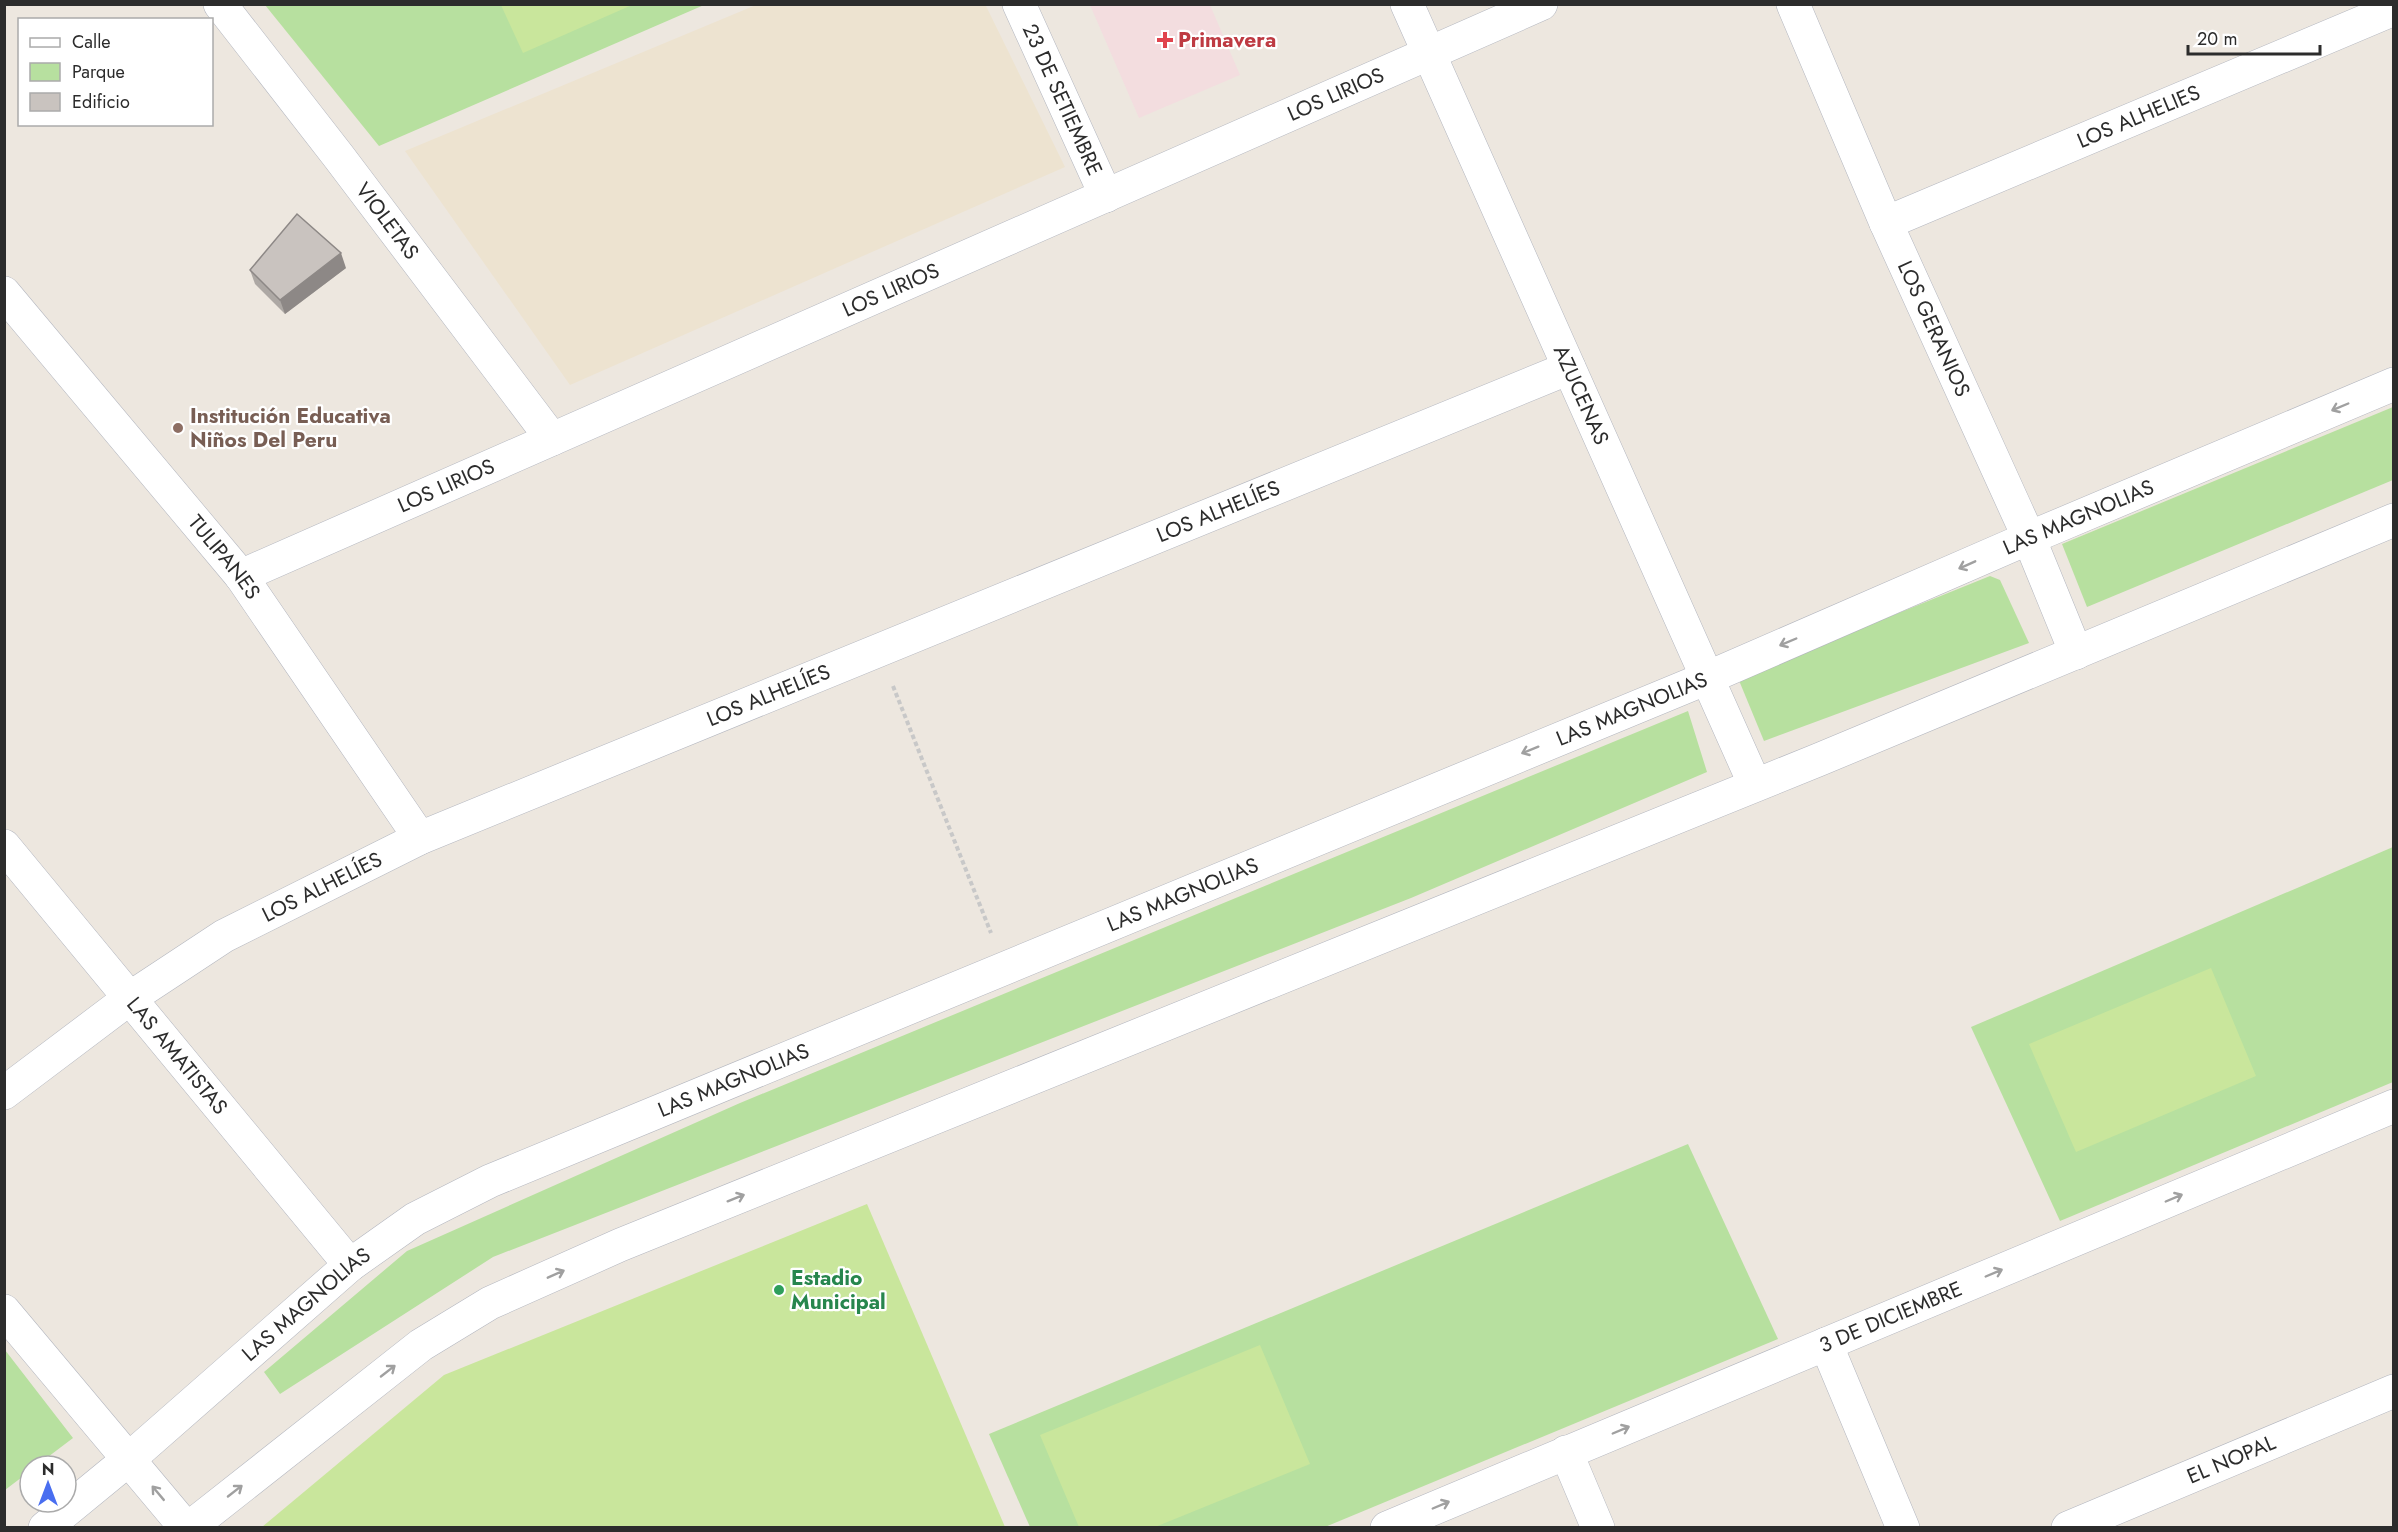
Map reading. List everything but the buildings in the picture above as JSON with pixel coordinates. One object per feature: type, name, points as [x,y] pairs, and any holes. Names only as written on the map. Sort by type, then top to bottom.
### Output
[{"type":"street","name":"VIOLETAS","points":[[220,4],[552,439]]},
{"type":"street","name":"23 DE SETIEMBRE","points":[[1019,4],[1106,196]]},
{"type":"street","name":"AZUCENAS","points":[[1407,4],[1755,786]]},
{"type":"street","name":"LOS LIRIOS","points":[[240,576],[1541,4]]},
{"type":"street","name":"LOS GERANIOS","points":[[1793,4],[1886,223],[2029,537],[2076,653]]},
{"type":"street","name":"LOS ALHELIES","points":[[1886,223],[2394,9]]},
{"type":"street","name":"TULIPANES","points":[[4,292],[240,576],[420,838]]},
{"type":"street","name":"LOS ALHELÍES","points":[[4,1093],[130,998],[224,936],[420,838],[1569,368]]},
{"type":"street","name":"LAS MAGNOLIAS","points":[[45,1527],[129,1459],[350,1265],[415,1219],[490,1181],[1707,678],[2029,537],[2394,384]]},
{"type":"street","points":[[4,1311],[187,1527],[421,1345],[490,1304],[620,1245],[1755,786],[2394,520]]},
{"type":"street","name":"LAS AMATISTAS","points":[[4,846],[350,1265]]},
{"type":"street","name":"3 DE DICIEMBRE","points":[[1387,1527],[2394,1106]]},
{"type":"street","points":[[1826,1344],[1904,1527]]},
{"type":"street","name":"EL NOPAL","points":[[2068,1527],[2394,1391]]},
{"type":"street","points":[[1566,1452],[1598,1527]]},
{"type":"path","points":[[878,650],[1005,967]]},
{"type":"shaded area","points":[[985,4],[1065,167],[570,385],[405,151],[756,5]]},
{"type":"shaded area","name":"Primavera","points":[[1090,5],[1210,5],[1240,75],[1139,118]]},
{"type":"green space","points":[[265,5],[704,5],[379,146]]},
{"type":"green space","points":[[501,5],[632,5],[523,53]]},
{"type":"green space","points":[[2393,407],[2393,480],[2087,607],[2062,544]]},
{"type":"green space","points":[[1990,576],[2000,580],[2029,643],[1764,741],[1738,678]]},
{"type":"green space","points":[[1688,711],[1707,772],[1411,898],[493,1257],[280,1394],[264,1372],[407,1251],[740,1103]]},
{"type":"green space","points":[[2393,847],[2393,1082],[2060,1221],[1971,1027]]},
{"type":"green space","points":[[2211,968],[2256,1076],[2076,1152],[2029,1044]]},
{"type":"green space","points":[[1688,1144],[1778,1339],[1325,1527],[1030,1527],[989,1434]]},
{"type":"green space","name":"Estadio Municipal","points":[[867,1204],[1005,1527],[262,1527],[444,1375]]},
{"type":"green space","points":[[1260,1345],[1310,1464],[1155,1527],[1079,1527],[1040,1435]]},
{"type":"green space","points":[[5,1350],[73,1438],[52,1454],[18,1454],[18,1480],[5,1490]]},
{"type":"place","name":"Primavera","points":[[1165,40]]},
{"type":"place","name":"Institución Educativa Niños Del Peru","points":[[178,428]]},
{"type":"place","name":"Estadio Municipal","points":[[779,1290]]}]
